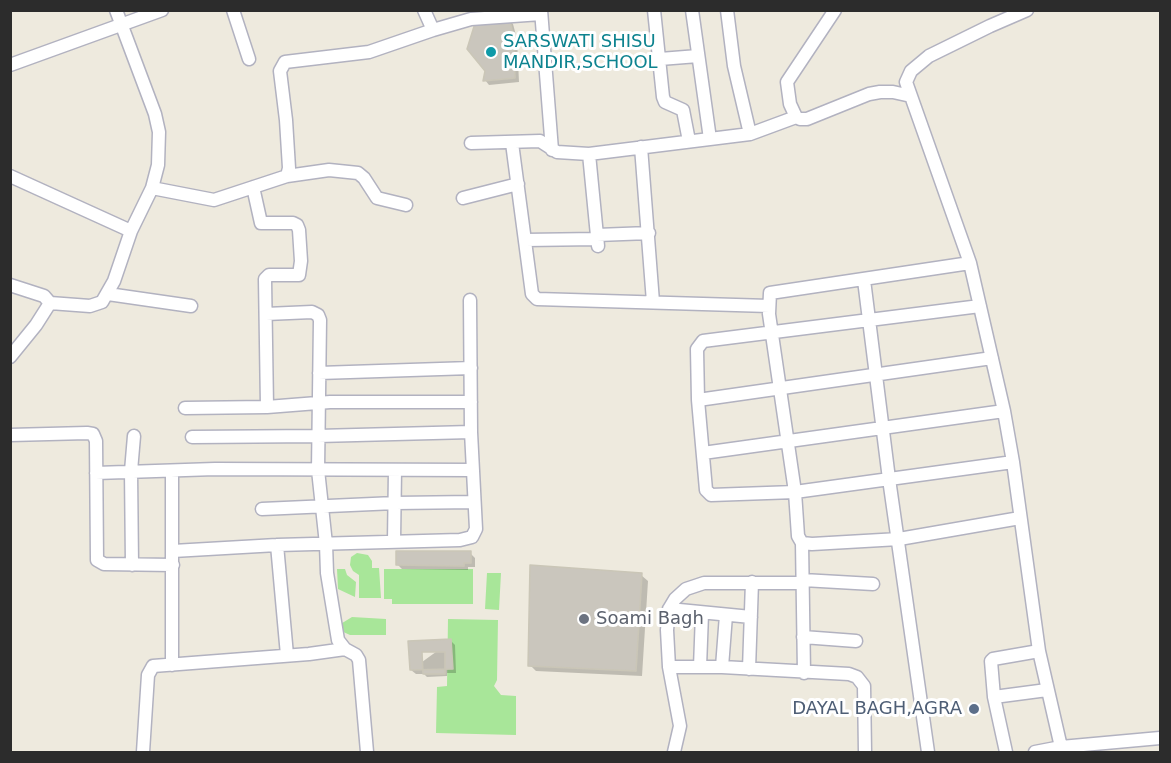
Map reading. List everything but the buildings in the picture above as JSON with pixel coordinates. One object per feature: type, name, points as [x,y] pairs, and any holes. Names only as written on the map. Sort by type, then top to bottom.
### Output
[{"type":"street","points":[[10,285],[44,296],[50,303],[96,305],[102,302],[108,294],[131,231],[152,188],[159,165],[159,132],[116,10]]},
{"type":"street","points":[[10,65],[162,10]]},
{"type":"street","points":[[233,10],[249,59]]},
{"type":"street","points":[[424,10],[433,30]]},
{"type":"street","points":[[654,10],[664,100],[667,104],[683,110],[689,141]]},
{"type":"street","points":[[692,10],[710,139]]},
{"type":"street","points":[[727,10],[734,66],[750,134]]},
{"type":"street","points":[[796,117],[790,104],[787,82],[835,10]]},
{"type":"street","points":[[1027,10],[922,60],[908,76],[906,82],[970,263],[1004,411],[1039,651],[1061,747]]},
{"type":"street","points":[[286,176],[289,168],[286,120],[280,83],[280,71],[283,64],[292,60],[369,52],[471,19],[514,13],[541,12],[552,150]]},
{"type":"street","points":[[660,59],[698,56]]},
{"type":"street","points":[[471,143],[540,141],[552,150],[562,153],[589,154],[750,134],[796,117],[807,119],[869,94],[880,92],[911,96]]},
{"type":"street","points":[[512,143],[532,294],[537,299],[769,306]]},
{"type":"street","points":[[641,147],[653,302]]},
{"type":"street","points":[[589,154],[597,240]]},
{"type":"street","points":[[152,188],[214,200],[286,176],[329,170],[358,173],[364,177],[377,198],[406,205]]},
{"type":"street","points":[[10,176],[131,231]]},
{"type":"street","points":[[463,198],[518,184]]},
{"type":"street","points":[[253,187],[261,223],[293,223],[299,230],[300,273],[297,276],[269,275],[266,277],[267,407]]},
{"type":"street","points":[[525,240],[597,240],[649,233]]},
{"type":"street","points":[[804,673],[802,543],[798,536],[795,492],[786,441],[768,295],[772,292],[970,263]]},
{"type":"street","points":[[864,280],[889,479],[928,753]]},
{"type":"street","points":[[108,294],[191,306]]},
{"type":"street","points":[[173,551],[277,545],[460,540],[472,537],[476,529],[471,432],[470,300]]},
{"type":"street","points":[[10,357],[36,325],[50,303]]},
{"type":"street","points":[[980,306],[701,342],[697,349],[698,400],[706,490],[709,495],[795,492],[1013,462]]},
{"type":"street","points":[[266,314],[312,312],[318,315],[320,320],[318,470],[327,544],[327,573],[336,633],[345,649]]},
{"type":"street","points":[[698,400],[992,358]]},
{"type":"street","points":[[319,373],[471,368]]},
{"type":"street","points":[[185,408],[267,407],[330,402],[471,402]]},
{"type":"street","points":[[703,453],[1004,411]]},
{"type":"street","points":[[192,437],[471,432]]},
{"type":"street","points":[[10,435],[93,434],[96,439],[96,558],[104,564],[172,565]]},
{"type":"street","points":[[132,565],[131,471],[134,436]]},
{"type":"street","points":[[394,541],[395,470]]},
{"type":"street","points":[[96,473],[473,470]]},
{"type":"street","points":[[172,471],[172,665]]},
{"type":"street","points":[[262,509],[474,502]]},
{"type":"street","points":[[802,543],[899,539],[1020,518]]},
{"type":"street","points":[[277,545],[287,655]]},
{"type":"street","points":[[749,669],[752,582]]},
{"type":"street","points":[[674,753],[680,726],[669,667],[667,630],[669,609],[680,592],[696,585],[752,582],[873,584]]},
{"type":"street","points":[[669,609],[751,617]]},
{"type":"street","points":[[700,667],[702,614]]},
{"type":"street","points":[[722,667],[726,615]]},
{"type":"street","points":[[804,637],[856,641]]},
{"type":"street","points":[[142,753],[149,672],[153,666],[345,649],[357,655],[359,660],[368,753]]},
{"type":"street","points":[[1006,753],[994,698],[990,666],[993,659],[1039,651]]},
{"type":"street","points":[[669,667],[722,667],[857,677],[864,686],[865,753]]},
{"type":"street","points":[[994,698],[1047,690]]},
{"type":"street","points":[[1035,753],[1061,747],[1161,738]]},
{"type":"green space","points":[[357,553],[368,555],[372,561],[372,568],[379,568],[381,598],[359,598],[359,575],[350,565],[351,557]]},
{"type":"green space","points":[[337,569],[345,569],[347,575],[356,582],[355,597],[338,589]]},
{"type":"green space","points":[[384,569],[473,569],[473,604],[392,604],[392,599],[384,599]]},
{"type":"green space","points":[[487,573],[501,573],[499,610],[485,609]]},
{"type":"green space","points":[[352,617],[386,619],[386,635],[350,635],[339,630],[339,625]]},
{"type":"green space","points":[[448,619],[498,620],[497,680],[494,686],[501,695],[516,696],[516,735],[436,733],[437,687],[447,686]]},
{"type":"place","name":"SARSWATI SHISU MANDIR,SCHOOL","points":[[491,52]]},
{"type":"place","name":"Soami Bagh","points":[[584,619]]},
{"type":"place","name":"DAYAL BAGH,AGRA","points":[[974,709]]}]
